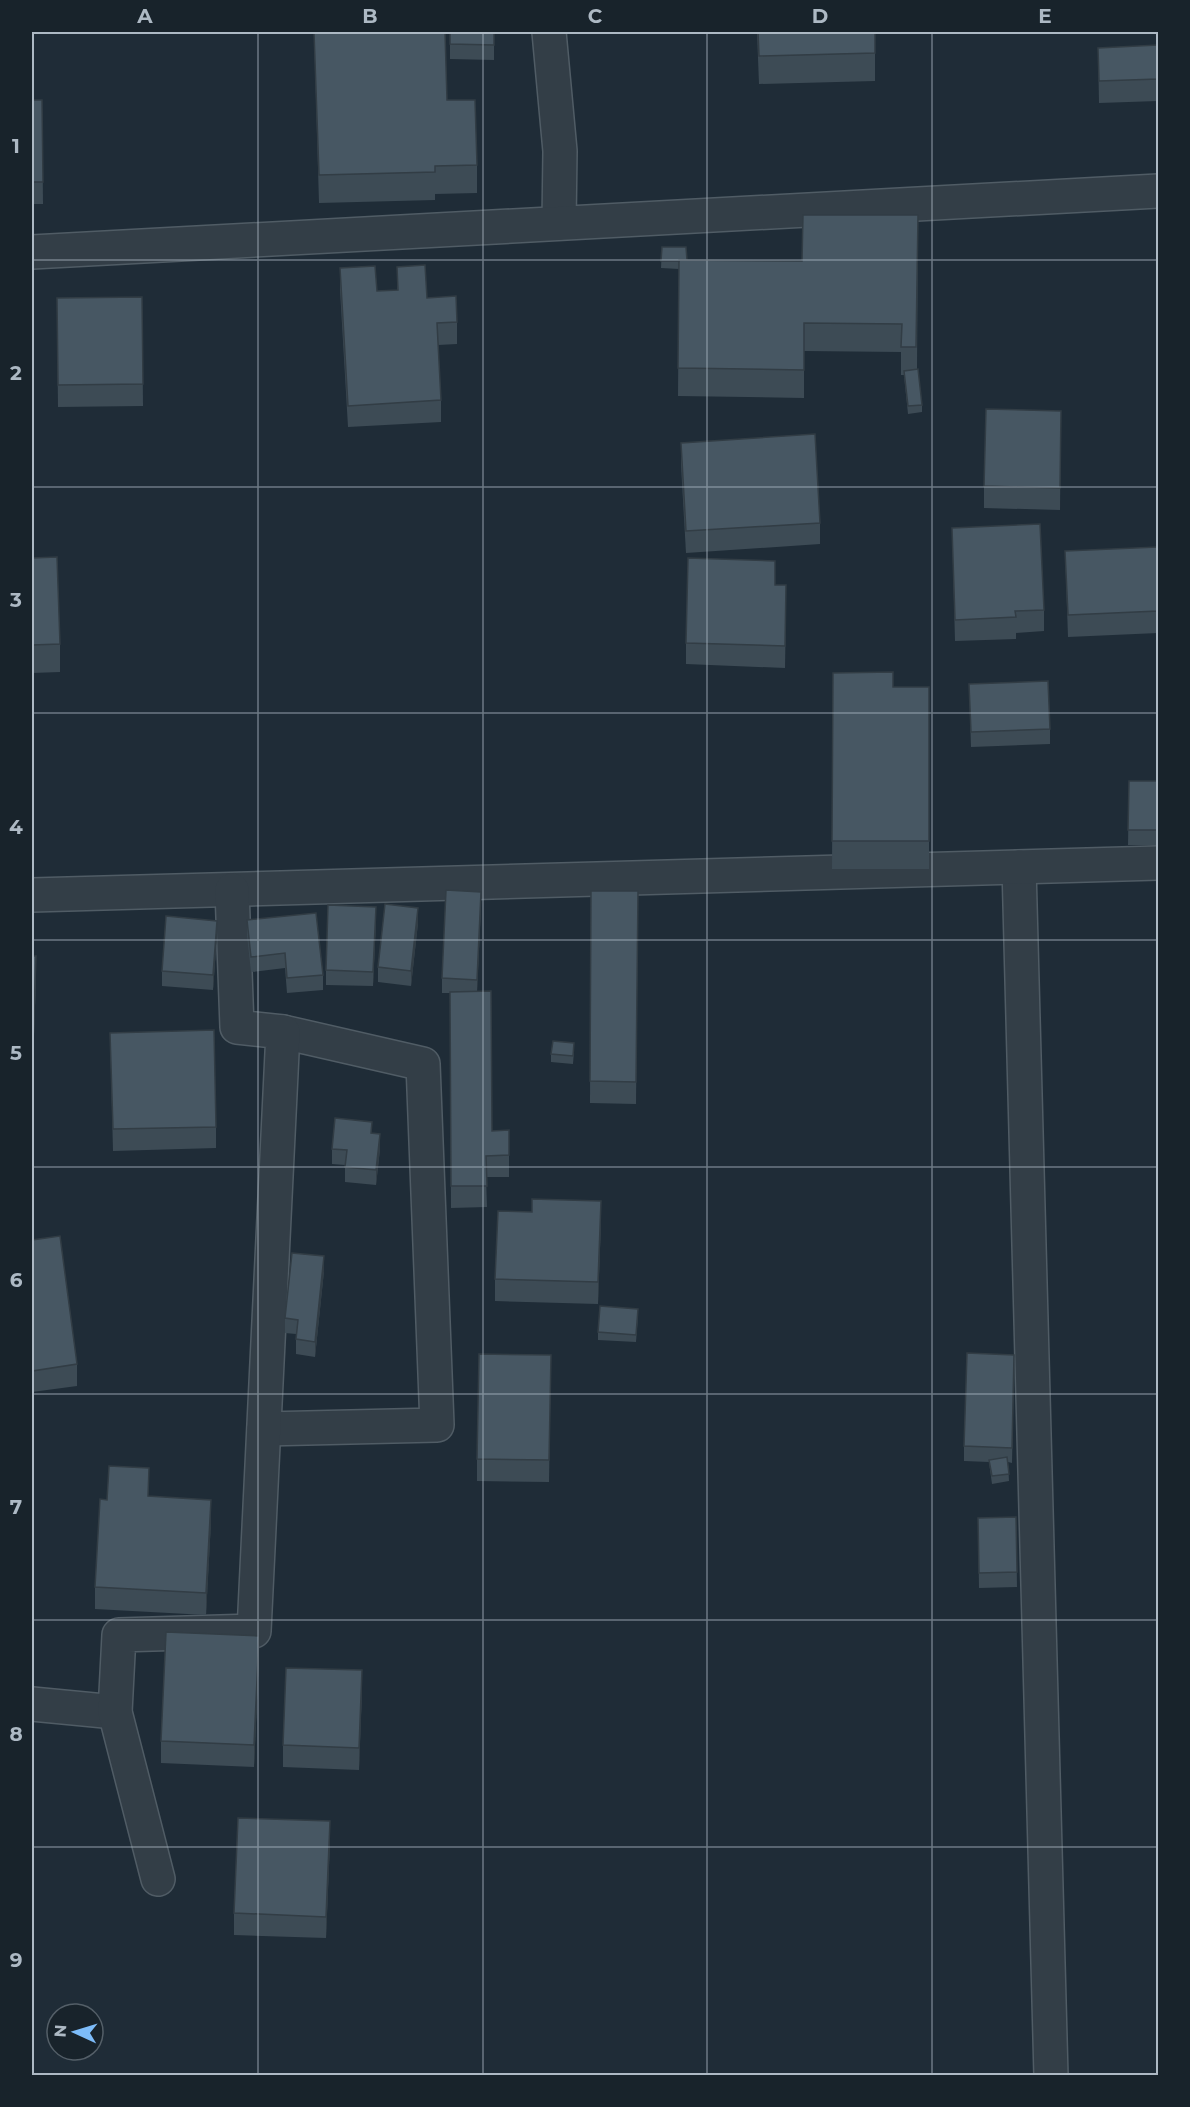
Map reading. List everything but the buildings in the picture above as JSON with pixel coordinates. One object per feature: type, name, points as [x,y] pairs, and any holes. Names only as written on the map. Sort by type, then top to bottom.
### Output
[{"type":"street","points":[[549,32],[560,151],[559,223]]},
{"type":"street","points":[[32,252],[1158,191]]},
{"type":"street","points":[[32,895],[1158,863]]},
{"type":"street","points":[[1019,867],[1051,2076]]},
{"type":"street","points":[[232,890],[237,1027],[283,1032],[423,1064],[437,1425],[264,1429]]},
{"type":"street","points":[[158,1879],[115,1712],[119,1635],[254,1631],[283,1032]]},
{"type":"street","points":[[32,1704],[115,1712]]}]
